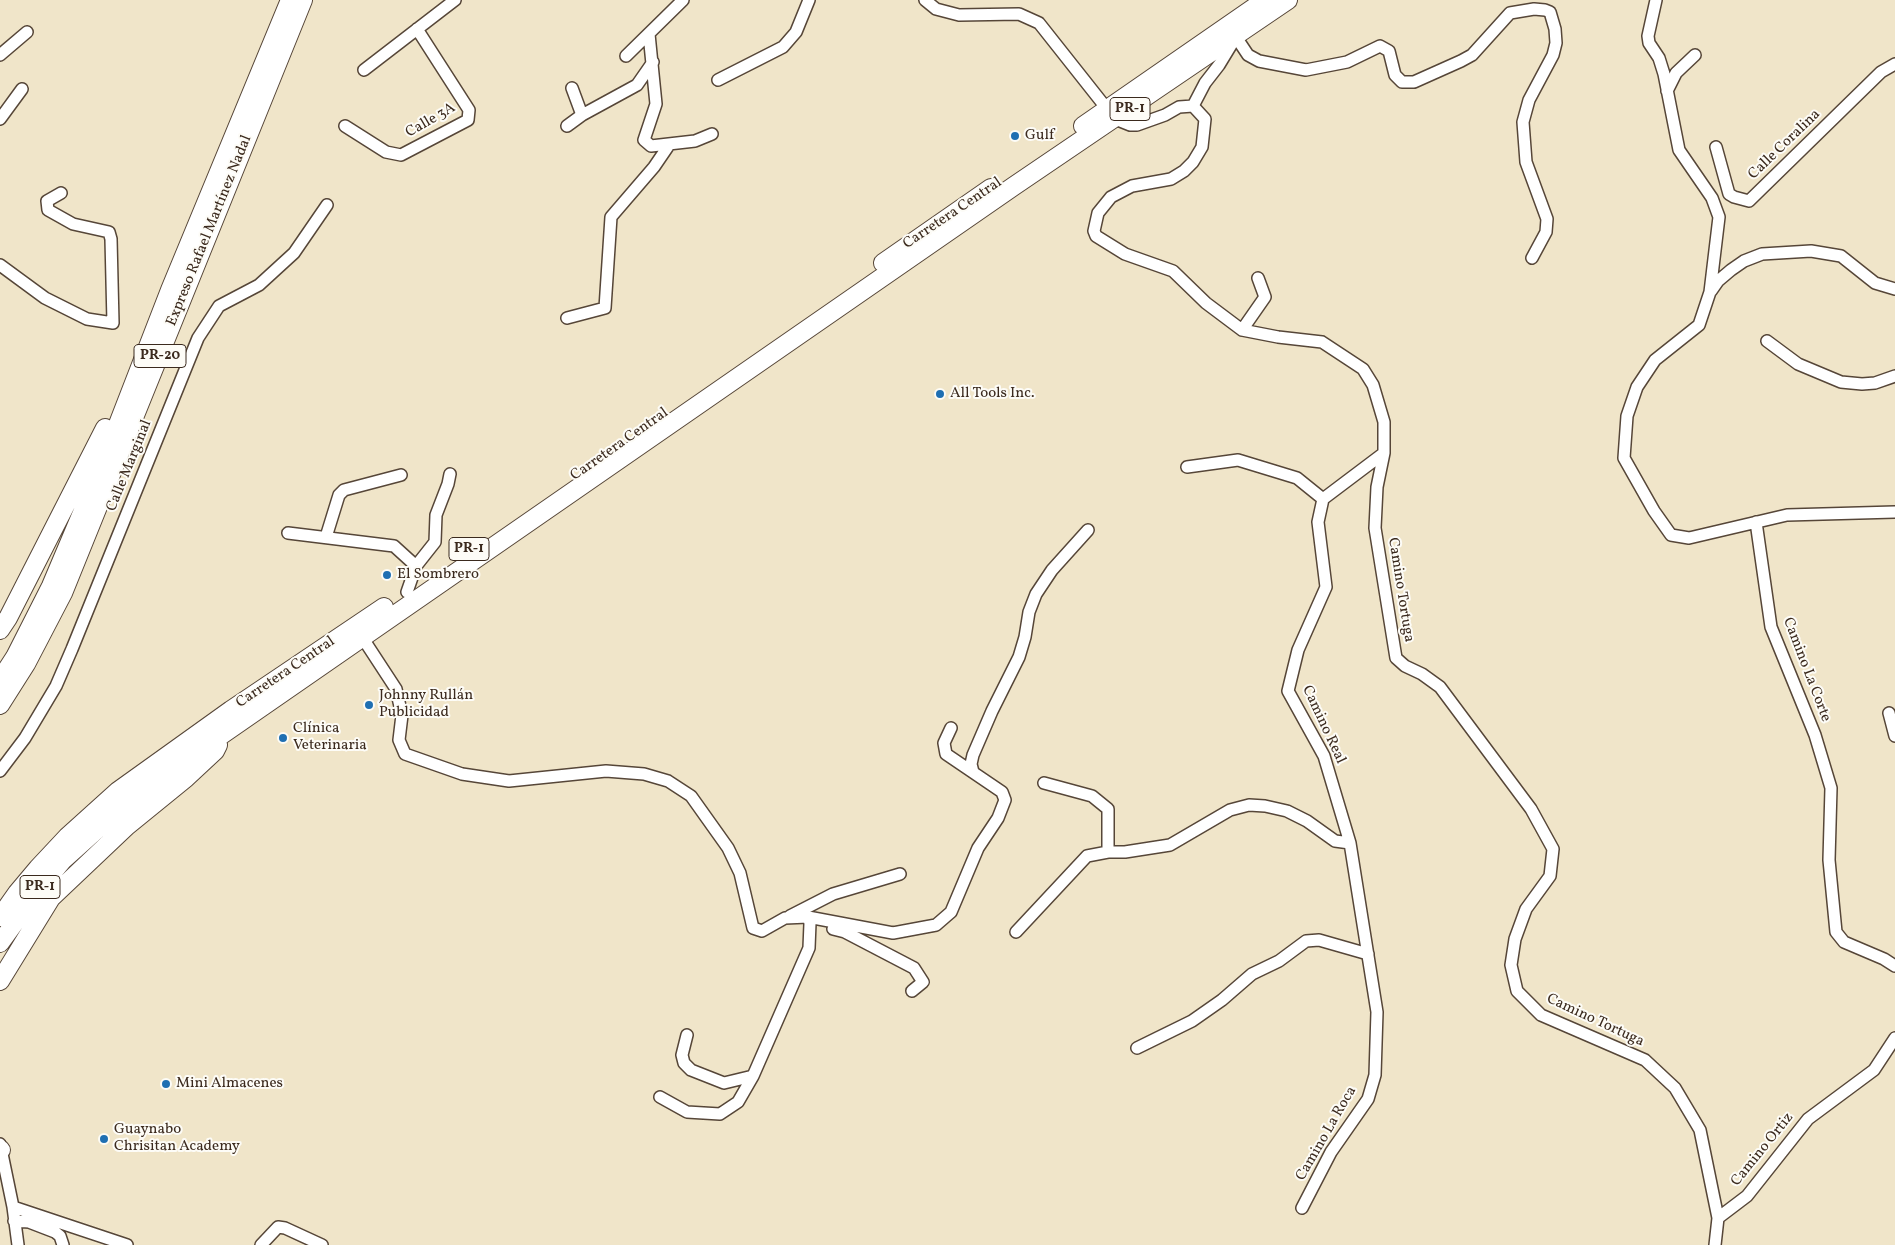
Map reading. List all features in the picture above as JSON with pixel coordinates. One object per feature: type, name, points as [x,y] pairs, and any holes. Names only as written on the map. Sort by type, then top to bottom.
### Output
[{"type":"highway","name":"Expreso Rafael Martínez Nadal","points":[[0,680],[15,657],[51,586],[101,468],[170,290],[290,0]]},
{"type":"highway","name":"Expreso Rafael Martínez Nadal","points":[[0,705],[26,664],[63,593],[303,0]]},
{"type":"highway","name":"Carretera Central","points":[[0,943],[42,885],[63,860],[155,781],[1014,186],[1266,0]]},
{"type":"highway","name":"Carretera Central","points":[[0,918],[17,893],[68,837],[139,775],[963,207],[1236,37],[1288,0]]},
{"type":"highway","points":[[0,630],[8,618],[96,447],[170,290]]},
{"type":"highway","points":[[0,980],[51,898],[127,826],[186,778],[215,751],[226,731]]},
{"type":"highway","points":[[0,903],[17,893]]},
{"type":"street","points":[[364,70],[455,0]]},
{"type":"street","points":[[626,56],[683,0]]},
{"type":"street","points":[[718,80],[783,47],[796,32],[809,0]]},
{"type":"street","points":[[925,0],[936,8],[959,15],[1019,14],[1039,23],[1111,114],[1130,125],[1137,125],[1165,115],[1179,107],[1193,106],[1200,90],[1219,65],[1236,37],[1248,55],[1259,61],[1306,70],[1347,62],[1380,46],[1389,51],[1396,75],[1402,82],[1414,82],[1462,62],[1472,55],[1510,13],[1534,9],[1550,12],[1555,29],[1556,43],[1553,55],[1529,100],[1523,122],[1526,162],[1547,219],[1546,232],[1532,258]]},
{"type":"street","points":[[1656,0],[1648,36],[1649,43],[1658,58],[1679,150],[1712,198],[1719,217],[1710,292],[1699,325],[1655,360],[1637,387],[1627,416],[1624,458],[1654,511],[1671,535],[1689,538],[1787,516],[1895,512]]},
{"type":"street","name":"Calle 3A","points":[[345,126],[386,152],[401,155],[468,120],[469,110],[417,29]]},
{"type":"street","points":[[0,54],[27,32]]},
{"type":"street","points":[[649,34],[656,104],[644,140],[651,146],[669,145],[695,141],[712,134]]},
{"type":"street","points":[[1667,91],[1676,73],[1695,55]]},
{"type":"street","points":[[567,126],[582,115],[637,85],[653,62]]},
{"type":"street","name":"Calle Coralina","points":[[1716,147],[1729,194],[1749,201],[1881,72],[1895,64]]},
{"type":"street","points":[[572,88],[582,115]]},
{"type":"street","points":[[0,119],[22,89]]},
{"type":"street","name":"Camino Tortuga","points":[[1193,106],[1205,119],[1202,147],[1192,162],[1184,171],[1171,178],[1132,186],[1111,197],[1098,213],[1094,231],[1096,236],[1126,254],[1173,271],[1206,303],[1242,330],[1278,337],[1322,342],[1363,369],[1373,385],[1384,418],[1384,453],[1376,487],[1375,528],[1396,658],[1405,666],[1422,674],[1440,687],[1531,809],[1553,849],[1550,876],[1526,909],[1515,939],[1511,965],[1517,991],[1541,1015],[1645,1060],[1675,1088],[1700,1130],[1718,1218],[1714,1245]]},
{"type":"street","points":[[567,318],[605,308],[611,216],[654,167],[669,145]]},
{"type":"street","points":[[0,265],[45,298],[87,319],[113,323],[111,239],[109,232],[73,224],[48,210],[47,201],[61,193]]},
{"type":"street","name":"Calle Marginal","points":[[0,772],[42,711],[64,668],[198,338],[219,306],[259,286],[294,254],[327,205]]},
{"type":"street","points":[[1710,292],[1718,281],[1744,261],[1762,254],[1811,251],[1841,256],[1875,283],[1895,290]]},
{"type":"street","points":[[1242,330],[1265,298],[1258,278]]},
{"type":"street","points":[[1767,341],[1798,364],[1841,382],[1875,383],[1895,376]]},
{"type":"street","points":[[1187,467],[1238,460],[1297,478],[1323,499],[1384,453]]},
{"type":"street","points":[[407,592],[416,566],[435,542],[436,515],[450,474]]},
{"type":"street","points":[[326,537],[339,495],[344,490],[401,475]]},
{"type":"street","name":"Camino Real","points":[[1323,499],[1318,522],[1326,588],[1298,650],[1288,691],[1324,756],[1350,843],[1368,954]]},
{"type":"street","name":"Camino La Corte","points":[[1756,522],[1771,627],[1815,735],[1831,788],[1829,860],[1836,932],[1844,942],[1884,959],[1895,966]]},
{"type":"street","points":[[973,772],[971,764],[973,755],[1019,657],[1025,637],[1029,612],[1036,594],[1052,570],[1088,530]]},
{"type":"street","points":[[288,533],[394,546],[416,566]]},
{"type":"street","points":[[362,636],[396,689],[402,715],[399,740],[405,754],[462,774],[509,781],[606,771],[644,774],[668,781],[690,796],[728,848],[740,872],[753,928],[762,931],[833,894],[900,874]]},
{"type":"street","points":[[1889,713],[1895,736]]},
{"type":"street","points":[[785,918],[893,933],[936,925],[951,912],[978,848],[998,818],[1004,800],[1002,792],[946,754],[944,743],[951,728]]},
{"type":"street","points":[[1044,783],[1092,796],[1108,809],[1108,852]]},
{"type":"street","points":[[1016,932],[1087,856],[1170,845],[1230,810],[1249,805],[1265,806],[1287,811],[1307,821],[1335,841],[1350,843]]},
{"type":"street","points":[[808,920],[845,932],[914,968],[923,982],[912,991]]},
{"type":"street","points":[[660,1097],[687,1112],[720,1114],[738,1102],[752,1076],[809,948],[808,920]]},
{"type":"street","points":[[1137,1048],[1192,1021],[1222,1000],[1252,974],[1279,962],[1306,941],[1319,940],[1368,954]]},
{"type":"street","name":"Camino La Roca","points":[[1302,1208],[1331,1152],[1368,1099],[1375,1075],[1377,1012],[1368,954]]},
{"type":"street","points":[[687,1035],[682,1055],[684,1063],[691,1070],[724,1083],[752,1076]]},
{"type":"street","name":"Camino Ortiz","points":[[1718,1218],[1748,1196],[1808,1119],[1874,1070],[1895,1038]]},
{"type":"street","points":[[0,1147],[13,1207],[18,1245]]},
{"type":"street","points":[[13,1207],[127,1245]]},
{"type":"street","points":[[14,1221],[29,1222],[55,1232],[60,1236],[64,1245]]},
{"type":"street","points":[[261,1245],[278,1227],[285,1228],[320,1244]]},
{"type":"place","name":"Gulf","points":[[1015,136]]},
{"type":"place","name":"All Tools Inc.","points":[[940,394]]},
{"type":"place","name":"El Sombrero","points":[[387,575]]},
{"type":"place","name":"Johnny Rullán Publicidad","points":[[369,705]]},
{"type":"place","name":"Clínica Veterinaria","points":[[283,738]]},
{"type":"place","name":"Mini Almacenes","points":[[166,1084]]},
{"type":"place","name":"Guaynabo Chrisitan Academy","points":[[104,1139]]}]
